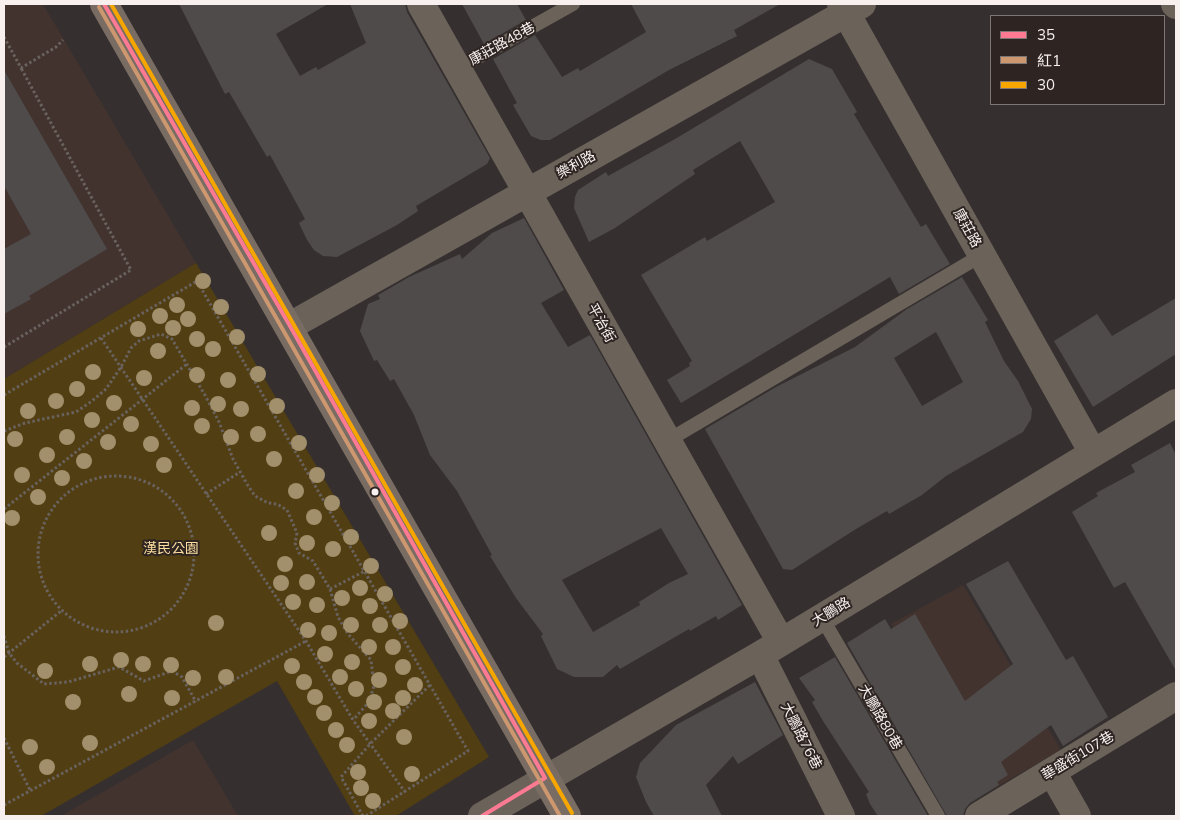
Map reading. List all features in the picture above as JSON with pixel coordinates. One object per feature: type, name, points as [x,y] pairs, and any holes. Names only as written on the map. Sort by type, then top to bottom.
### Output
[{"type":"street","points":[[104,4],[290,326],[567,816]]},
{"type":"street","name":"平治街","points":[[421,4],[667,441],[771,649]]},
{"type":"street","name":"樂利路","points":[[290,326],[527,193],[850,7]]},
{"type":"street","name":"康莊路","points":[[850,7],[982,255],[1093,453]]},
{"type":"street","name":"大鵬路","points":[[482,816],[771,649],[1176,403]]},
{"type":"street","name":"大鵬路76巷","points":[[771,649],[841,816]]},
{"type":"street","name":"華盛街107巷","points":[[979,816],[1176,696]]},
{"type":"street","points":[[1052,772],[1077,816]]},
{"type":"lane","name":"康莊路48巷","points":[[457,69],[573,4]]},
{"type":"lane","points":[[667,441],[982,255]]},
{"type":"lane","name":"大鵬路80巷","points":[[822,618],[938,816]]},
{"type":"path","points":[[4,37],[132,270],[4,347]]},
{"type":"path","points":[[21,68],[56,47],[63,40]]},
{"type":"path","points":[[4,396],[197,281],[364,571],[430,685],[468,751],[364,816],[341,778],[371,743],[430,685]]},
{"type":"path","points":[[4,431],[26,423],[76,412],[106,388],[121,367],[131,348],[139,340],[161,334],[172,340],[219,422],[226,444],[240,472],[256,496],[287,510],[296,533],[295,542],[299,553],[313,561],[330,589],[338,617],[348,634],[371,660],[374,686],[369,702],[352,720]]},
{"type":"path","points":[[102,338],[306,641],[352,720],[371,743],[405,792]]},
{"type":"path","points":[[4,509],[187,364]]},
{"type":"path","points":[[206,494],[240,472]]},
{"type":"path","points":[[115,476],[141,480],[165,493],[182,513],[192,536],[194,561],[187,586],[174,607],[154,623],[123,632],[106,632],[82,625],[61,611],[46,590],[38,565],[39,538],[49,513],[66,493],[89,480],[115,476]]},
{"type":"path","points":[[330,589],[364,571]]},
{"type":"path","points":[[4,657],[61,611]]},
{"type":"path","points":[[4,636],[9,652],[17,663],[44,684],[68,682],[119,667],[144,681],[172,671],[182,676],[196,702]]},
{"type":"path","points":[[4,805],[306,641]]},
{"type":"path","points":[[4,738],[30,790]]},
{"type":"shaded area","points":[[4,4],[43,4],[196,263],[4,379]]},
{"type":"shaded area","points":[[963,585],[1061,750],[986,793],[891,624]]},
{"type":"shaded area","points":[[193,740],[238,816],[61,816]]},
{"type":"green space","name":"漢民公園","points":[[196,263],[489,757],[396,816],[355,816],[277,681],[41,816],[4,816],[4,379]]},
{"type":"building","points":[[179,4],[328,4],[276,34],[300,76],[316,67],[318,70],[366,43],[350,4],[405,4],[407,12],[490,158],[487,164],[416,206],[418,211],[397,225],[337,257],[323,256],[314,250],[307,240],[299,223],[305,219],[270,155],[267,157],[229,92],[225,94]]},
{"type":"building","points":[[462,4],[517,4],[526,20],[484,44]]},
{"type":"building","points":[[631,4],[780,4],[734,30],[737,36],[669,70],[550,140],[541,140],[531,136],[513,105],[517,103],[493,59],[535,35],[562,77],[578,68],[580,71],[646,32]]},
{"type":"building","points":[[809,59],[832,69],[857,112],[854,114],[921,227],[926,224],[950,264],[899,294],[890,277],[681,403],[667,380],[690,366],[689,363],[692,361],[641,275],[705,237],[707,241],[775,202],[740,141],[693,170],[695,174],[615,228],[589,242],[574,208],[575,197],[578,190],[606,172],[608,176],[675,139]]},
{"type":"building","points":[[4,70],[107,249],[29,296],[31,299],[4,314],[4,249],[31,234],[4,186]]},
{"type":"building","points":[[524,218],[564,290],[541,303],[568,347],[590,335],[742,605],[718,620],[716,616],[690,631],[689,629],[620,669],[617,665],[603,677],[574,677],[557,669],[541,636],[543,634],[516,598],[490,556],[492,555],[457,491],[430,455],[414,415],[394,379],[390,381],[377,360],[374,361],[360,331],[368,304],[380,299],[378,295],[409,277],[460,254],[462,259],[492,233]],"holes":[[[661,528],[688,574],[669,583],[639,602],[640,605],[593,632],[562,580]]]},
{"type":"building","points":[[962,277],[988,320],[985,322],[1004,361],[1018,381],[1032,409],[1031,419],[1023,432],[946,476],[922,495],[889,514],[887,511],[792,570],[783,569],[705,429],[776,387],[855,347],[907,309]],"holes":[[[936,332],[963,382],[922,406],[894,358]]]},
{"type":"building","points":[[1176,298],[1176,354],[1093,407],[1054,341],[1097,314],[1112,336]]},
{"type":"building","points":[[1170,443],[1176,455],[1176,671],[1125,582],[1114,588],[1072,512],[1098,496],[1096,493],[1135,472],[1131,465]]},
{"type":"building","points":[[1008,561],[1066,660],[1073,656],[1108,717],[1063,746],[1051,725],[1001,762],[1008,775],[997,782],[999,785],[970,803],[965,809],[963,816],[947,816],[847,643],[885,619],[891,629],[915,614],[965,701],[1013,664],[966,584]]},
{"type":"building","points":[[835,657],[928,816],[878,816],[870,804],[866,794],[869,792],[823,721],[812,702],[815,700],[799,678]]},
{"type":"building","points":[[755,682],[783,735],[738,764],[733,756],[706,785],[722,816],[654,816],[636,777],[640,763],[676,725]]},
{"type":"transit line","name":"35","points":[[104,4],[290,326],[545,778]]},
{"type":"transit line","name":"30","points":[[111,4],[572,813]]},
{"type":"transit line","name":"紅1","points":[[99,7],[560,816]]},
{"type":"transit line","name":"35","points":[[482,816],[545,778]]}]
